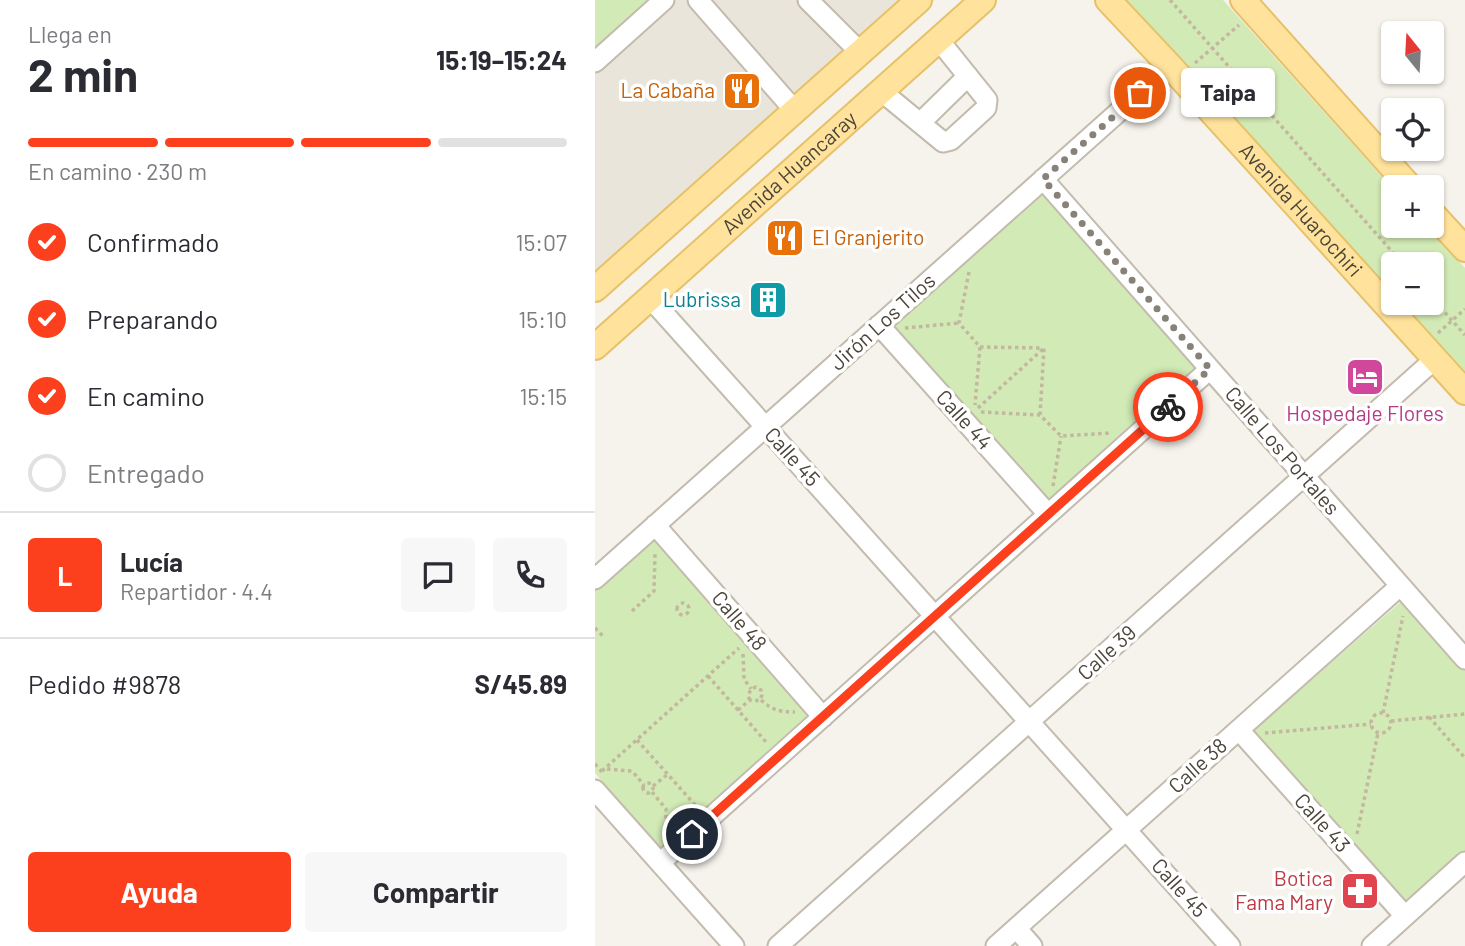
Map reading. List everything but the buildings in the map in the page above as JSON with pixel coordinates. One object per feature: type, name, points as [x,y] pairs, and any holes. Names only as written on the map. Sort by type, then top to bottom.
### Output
[{"type":"main road","name":"Avenida Huancaray","points":[[595,347],[982,0]]},
{"type":"main road","name":"Avenida Huarochiri","points":[[1108,0],[1465,392]]},
{"type":"main road","name":"Avenida Huancaray","points":[[595,289],[860,52],[907,5]]},
{"type":"main road","points":[[1248,6],[1399,175]]},
{"type":"main road","points":[[1444,226],[1465,249]]},
{"type":"street","points":[[595,62],[664,0]]},
{"type":"street","points":[[698,0],[795,111]]},
{"type":"street","points":[[808,0],[860,52]]},
{"type":"street","points":[[881,91],[943,142],[951,140],[986,107],[987,100],[939,39]]},
{"type":"street","name":"Jirón Los Tilos","points":[[595,579],[1043,179],[1175,71]]},
{"type":"street","points":[[920,123],[968,76]]},
{"type":"street","name":"Calle Los Portales","points":[[1043,179],[1465,659]]},
{"type":"street","name":"Calle 45","points":[[650,298],[1230,946]]},
{"type":"street","name":"Calle 44","points":[[879,326],[1050,505]]},
{"type":"street","name":"Calle 39","points":[[778,946],[1304,476],[1429,352]]},
{"type":"street","points":[[660,863],[814,715],[935,616],[1050,505],[1210,369]]},
{"type":"street","name":"Calle 48","points":[[655,525],[814,715]]},
{"type":"street","name":"Calle 38","points":[[996,946],[1400,586]]},
{"type":"street","name":"Calle 43","points":[[1239,730],[1405,916]]},
{"type":"street","points":[[601,777],[660,863],[734,946]]},
{"type":"street","points":[[1372,946],[1465,862]]},
{"type":"street","points":[[1016,928],[1032,946]]},
{"type":"path","points":[[1170,0],[1392,252]]},
{"type":"path","points":[[1175,71],[1212,48],[1248,6]]},
{"type":"path","points":[[959,323],[970,267]]},
{"type":"path","points":[[1429,352],[1453,320],[1465,309]]},
{"type":"path","points":[[1444,311],[1465,335]]},
{"type":"path","points":[[899,329],[959,323]]},
{"type":"path","points":[[959,323],[980,347],[974,411]]},
{"type":"path","points":[[980,347],[1044,348]]},
{"type":"path","points":[[974,411],[1044,348]]},
{"type":"path","points":[[1040,415],[1044,348]]},
{"type":"path","points":[[974,411],[1040,415],[1061,436],[1120,433]]},
{"type":"path","points":[[1050,505],[1061,436]]},
{"type":"path","points":[[632,611],[654,591],[655,547]]},
{"type":"path","points":[[1383,713],[1405,607],[1395,616]]},
{"type":"path","points":[[595,628],[605,638]]},
{"type":"path","points":[[601,777],[637,740],[743,645],[744,679],[751,689]]},
{"type":"path","points":[[708,676],[769,745]]},
{"type":"path","points":[[750,700],[748,696],[751,689],[756,687],[761,690],[760,699]]},
{"type":"path","points":[[760,699],[770,708],[782,712],[814,715]]},
{"type":"path","points":[[738,711],[750,700],[760,699]]},
{"type":"path","points":[[1383,713],[1391,721],[1388,731],[1383,733],[1372,728],[1372,718],[1377,714],[1383,713]]},
{"type":"path","points":[[1391,721],[1465,714]]},
{"type":"path","points":[[1429,717],[1465,758]]},
{"type":"path","points":[[1273,724],[1263,734],[1371,724]]},
{"type":"path","points":[[1356,837],[1378,733]]},
{"type":"path","points":[[637,740],[699,809]]},
{"type":"path","points":[[601,777],[633,772],[644,785],[643,790],[652,792]]},
{"type":"path","points":[[666,839],[666,809],[652,792],[653,786],[668,774]]},
{"type":"path","points":[[644,785],[650,783],[653,786]]},
{"type":"shaded area","points":[[595,0],[935,0],[595,303]]},
{"type":"green space","points":[[595,0],[653,0],[595,53]]},
{"type":"green space","points":[[1123,0],[1223,0],[1381,176],[1381,238],[1438,238],[1465,268],[1465,380],[1406,315],[1444,315],[1444,252],[1381,252],[1381,287]]},
{"type":"green space","points":[[1043,191],[1197,367],[1049,501],[889,326]]},
{"type":"green space","points":[[653,537],[808,715],[661,847],[595,773],[595,590]]},
{"type":"green space","points":[[1403,600],[1465,669],[1465,854],[1408,905],[1253,731]]},
{"type":"way so far","points":[[1140,93],[1043,179],[1210,369],[1168,407]]},
{"type":"place","name":"La Cabaña","points":[[742,91]]},
{"type":"place","name":"Taipa","points":[[1140,93]]},
{"type":"place","name":"El Granjerito","points":[[785,238]]},
{"type":"place","name":"Lubrissa","points":[[768,300]]},
{"type":"place","name":"Hospedaje Flores","points":[[1365,377]]},
{"type":"place","name":"Botica Fama Mary","points":[[1360,891]]},
{"type":"route","points":[[692,834],[1168,407]]}]
